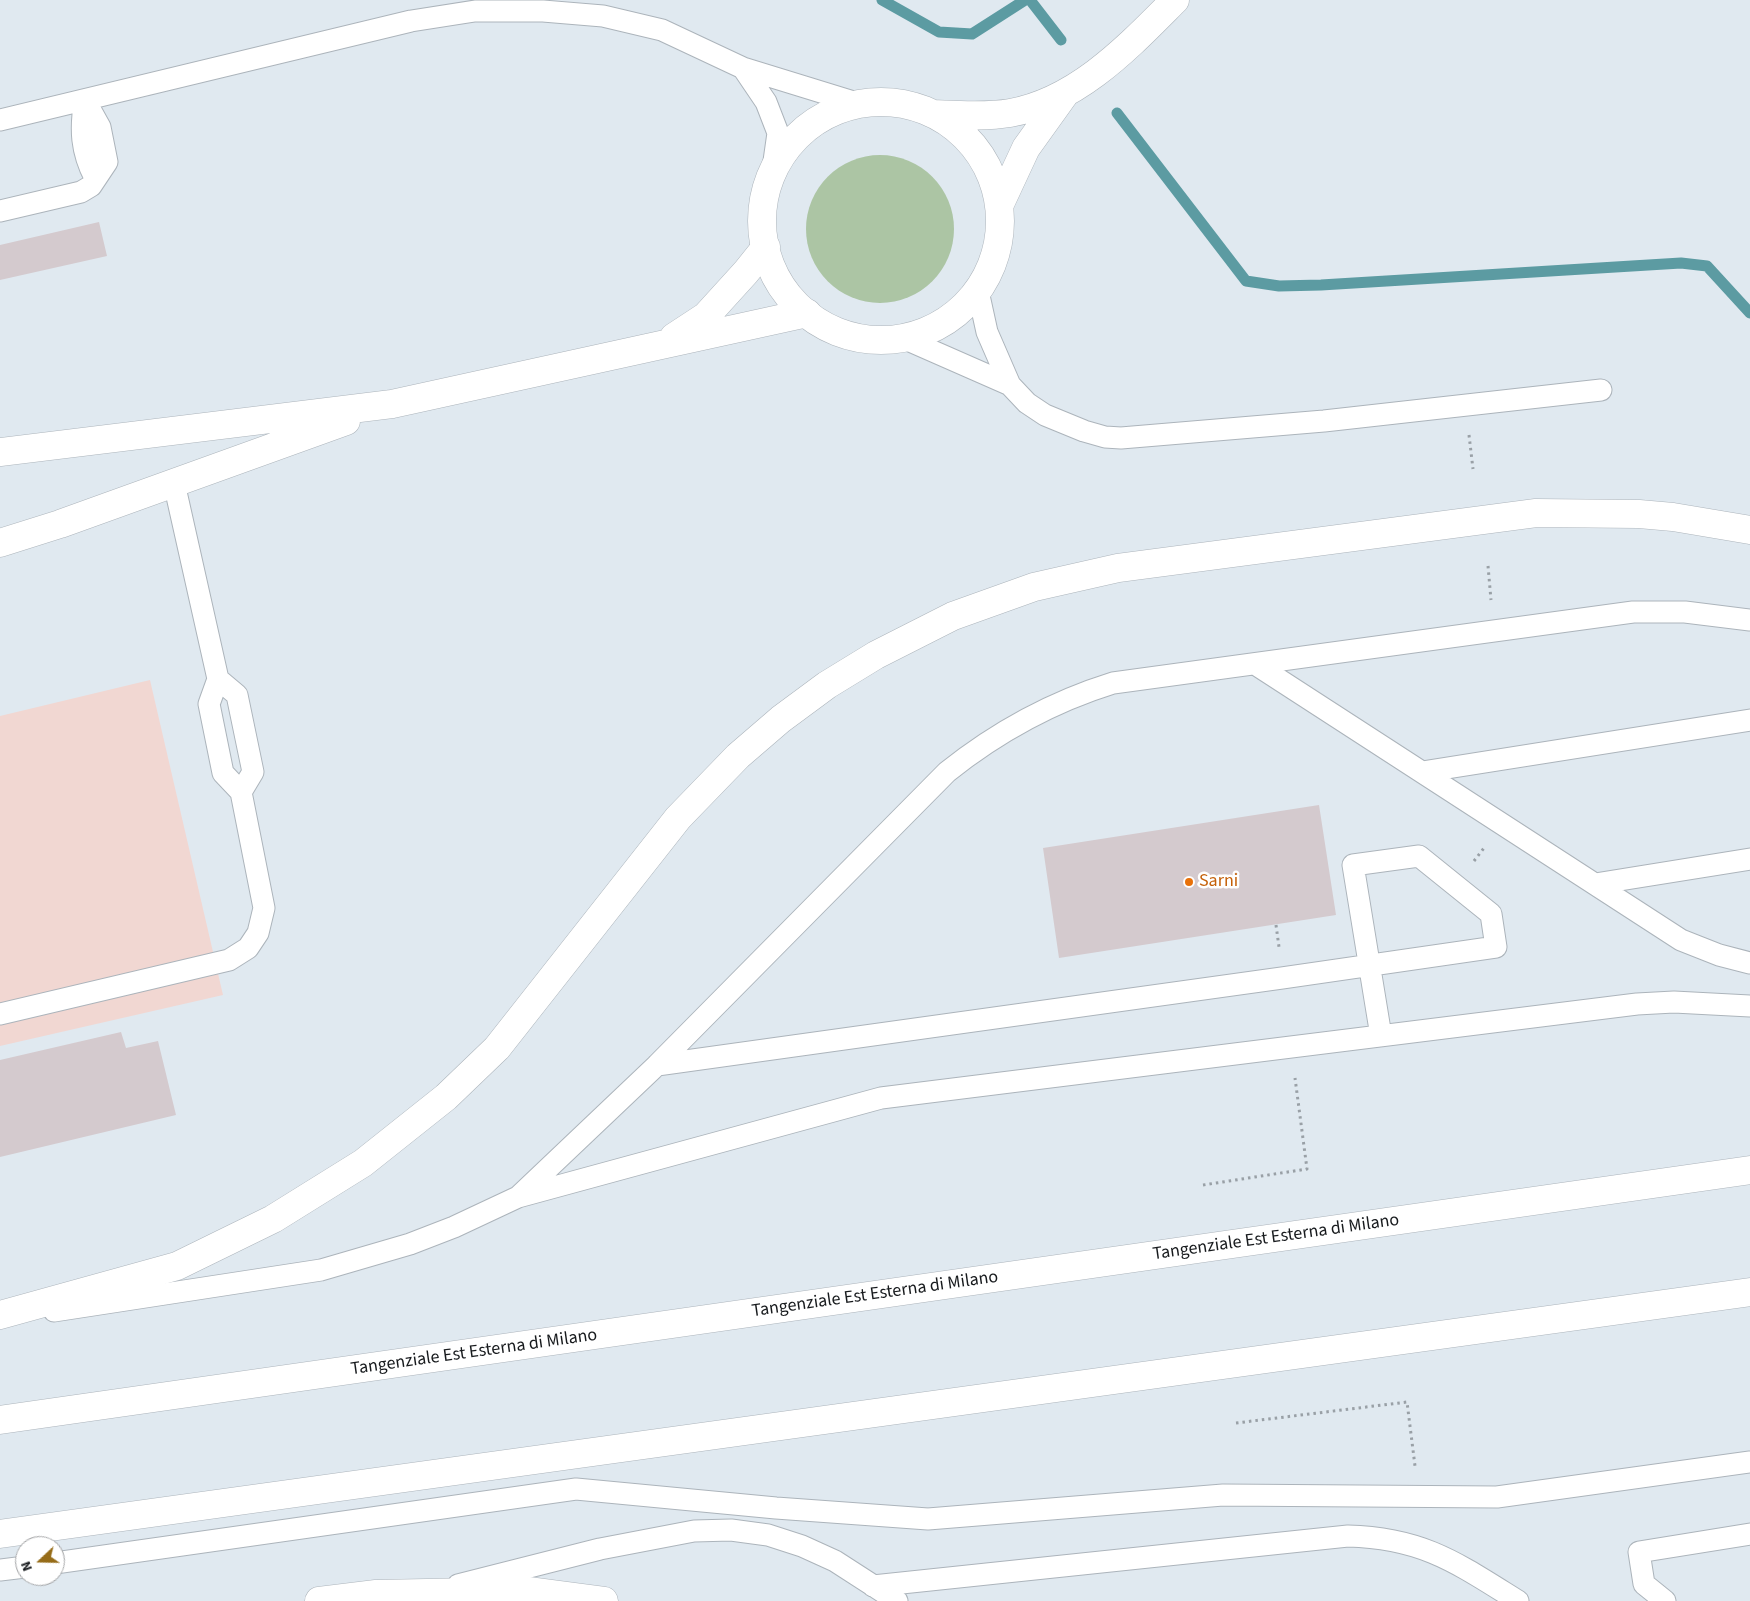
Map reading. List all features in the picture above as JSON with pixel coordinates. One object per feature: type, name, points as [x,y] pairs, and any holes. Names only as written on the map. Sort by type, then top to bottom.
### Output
[{"type":"main road","points":[[934,114],[956,129],[974,147],[993,181],[999,206],[998,244],[990,269],[978,291],[960,310],[939,325],[903,338],[877,339],[852,336],[828,326],[807,313],[782,285],[770,262],[766,246],[764,200],[772,175],[786,150],[807,128],[831,113],[860,104],[898,103],[934,114],[976,116],[1011,113],[1064,95],[1128,48],[1175,0]]},
{"type":"main road","points":[[999,206],[1026,148],[1064,95]]},
{"type":"main road","points":[[663,345],[706,316],[746,272],[766,246]]},
{"type":"main road","points":[[0,452],[392,404],[807,313]]},
{"type":"main road","points":[[0,543],[60,524],[392,404]]},
{"type":"main road","points":[[0,1314],[177,1266],[272,1220],[363,1163],[446,1097],[497,1048],[678,818],[738,756],[781,719],[827,685],[876,655],[953,616],[1034,587],[1118,568],[1536,513],[1639,514],[1691,519],[1750,530]]},
{"type":"main road","name":"Tangenziale Est Esterna di Milano","points":[[0,1420],[1750,1170]]},
{"type":"main road","points":[[0,1534],[1750,1292]]},
{"type":"main road","points":[[319,1601],[376,1594],[421,1595],[528,1591],[604,1601]]},
{"type":"lane","points":[[0,120],[411,21],[475,11],[543,11],[603,16],[662,30],[743,68],[860,104]]},
{"type":"lane","points":[[743,68],[766,102],[778,133],[772,175]]},
{"type":"lane","points":[[0,211],[81,192],[91,186],[94,178],[88,165],[80,127],[85,100]]},
{"type":"lane","points":[[978,291],[987,332],[1010,385],[1027,403],[1045,415],[1104,437],[1121,438],[1324,421],[1601,390]]},
{"type":"lane","points":[[903,338],[1010,385]]},
{"type":"lane","points":[[0,1014],[229,960],[248,948],[258,933],[264,908],[241,792],[223,773],[209,704],[218,679],[174,483]]},
{"type":"lane","points":[[518,1197],[657,1065],[947,772],[977,749],[1026,719],[1095,688],[1113,683],[1633,612],[1685,612],[1750,620]]},
{"type":"lane","points":[[1255,664],[1681,940],[1713,953],[1750,963]]},
{"type":"lane","points":[[218,679],[237,695],[253,772],[241,792]]},
{"type":"lane","points":[[1422,772],[1750,720]]},
{"type":"lane","points":[[657,1065],[1282,978],[1370,965],[1496,947],[1491,914],[1419,856],[1353,865],[1370,965],[1381,1036]]},
{"type":"lane","points":[[1596,884],[1750,859]]},
{"type":"lane","points":[[0,1319],[321,1270],[410,1244],[454,1227],[518,1197],[880,1098],[1637,1004],[1674,1002],[1750,1006]]},
{"type":"lane","points":[[65,1562],[576,1489],[728,1504],[928,1519],[1223,1495],[1497,1497],[1750,1462]]},
{"type":"lane","points":[[728,1504],[796,1544],[835,1562],[897,1601]]},
{"type":"lane","points":[[421,1595],[600,1549],[694,1531],[749,1532],[796,1544]]},
{"type":"lane","points":[[1665,1601],[1644,1584],[1640,1552],[1750,1534]]},
{"type":"lane","points":[[873,1586],[1321,1537],[1355,1536],[1402,1542],[1442,1555],[1518,1601]]},
{"type":"lane","points":[[0,1570],[15,1568]]},
{"type":"path","points":[[1455,885],[1502,824]]},
{"type":"path","points":[[1276,925],[1282,978]]},
{"type":"path","points":[[1203,1185],[1306,1169],[1291,1047]]},
{"type":"path","points":[[1236,1423],[1407,1402],[1415,1470],[1424,1469]]},
{"type":"shaded area","points":[[150,680],[223,995],[0,1046],[0,716]]},
{"type":"green space","points":[[880,155],[908,161],[932,177],[948,201],[954,229],[948,257],[932,281],[908,297],[880,303],[852,297],[828,281],[812,257],[806,229],[812,201],[828,177],[852,161]]},
{"type":"building","points":[[99,222],[107,256],[0,280],[0,245]]},
{"type":"building","name":"Sarni","points":[[1319,805],[1336,915],[1059,958],[1043,848]]},
{"type":"building","points":[[121,1032],[126,1048],[158,1041],[176,1115],[0,1157],[0,1060]]},
{"type":"waterway","points":[[882,0],[939,32],[972,34],[1025,0]]},
{"type":"waterway","points":[[1030,0],[1061,40]]},
{"type":"waterway","points":[[1117,113],[1246,281],[1279,286],[1321,285],[1681,263],[1707,266],[1750,313]]},
{"type":"place","name":"Sarni","points":[[1189,882]]}]
